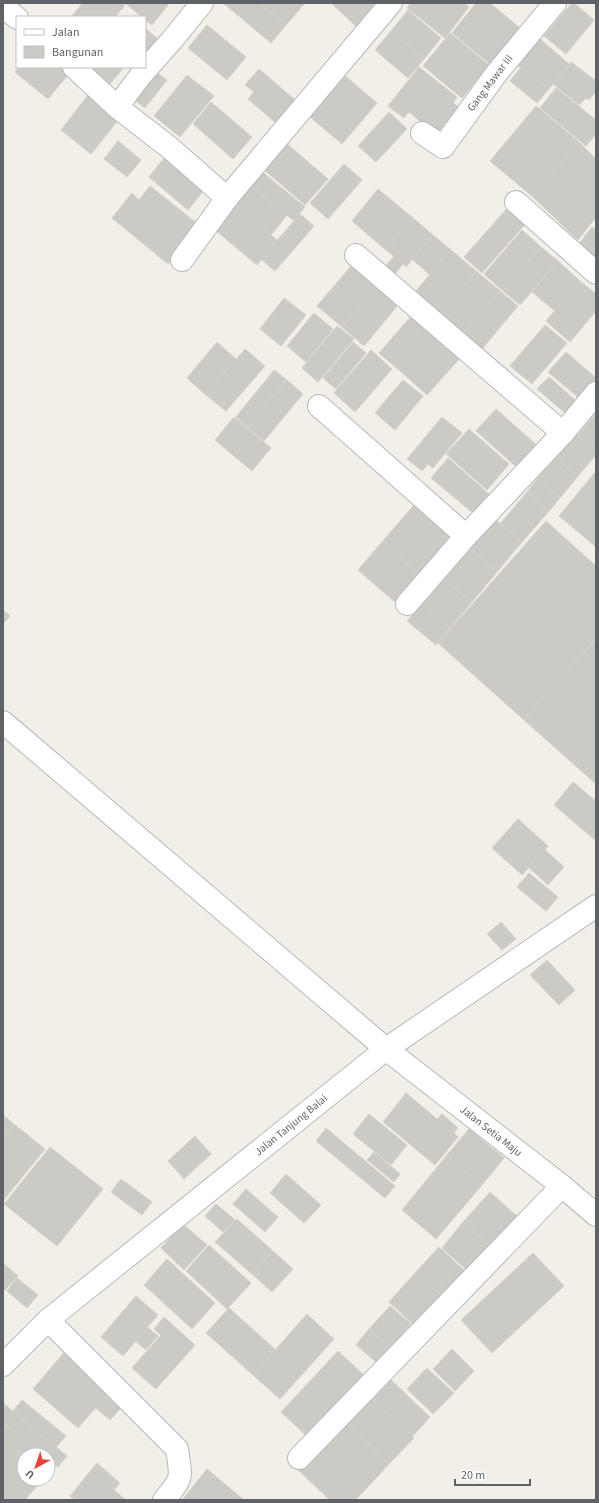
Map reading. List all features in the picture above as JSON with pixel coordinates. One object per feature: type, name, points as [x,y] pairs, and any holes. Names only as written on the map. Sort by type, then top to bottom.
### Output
[{"type":"street","points":[[117,107],[141,75],[202,3]]},
{"type":"street","points":[[182,260],[227,198],[391,3]]},
{"type":"street","name":"Gang Mawar III","points":[[422,133],[443,147],[496,74],[555,3]]},
{"type":"street","points":[[3,6],[16,17]]},
{"type":"street","points":[[75,68],[117,107],[170,148],[227,198]]},
{"type":"street","points":[[516,202],[596,273]]},
{"type":"street","points":[[356,255],[563,433]]},
{"type":"street","points":[[407,604],[466,536],[563,433],[596,393]]},
{"type":"street","points":[[319,406],[466,536]]},
{"type":"street","name":"Jalan Setia Maju","points":[[3,722],[386,1049],[562,1186],[596,1215]]},
{"type":"street","name":"Jalan Tanjung Balai","points":[[3,1365],[48,1320],[386,1049],[596,906]]},
{"type":"street","points":[[299,1458],[562,1186]]},
{"type":"street","points":[[48,1320],[177,1449],[181,1476],[177,1485],[164,1500]]},
{"type":"building","points":[[83,3],[122,3],[125,5],[116,16],[72,16]]},
{"type":"building","points":[[125,3],[166,3],[168,5],[152,25],[146,21],[146,16],[141,16]]},
{"type":"building","points":[[223,3],[259,3],[286,25],[271,43]]},
{"type":"building","points":[[259,3],[305,3],[286,25]]},
{"type":"building","points":[[331,3],[371,3],[374,5],[356,26]]},
{"type":"building","points":[[411,3],[464,3],[469,7],[445,38],[407,8]]},
{"type":"building","points":[[476,3],[490,3],[520,28],[499,61],[495,58],[490,64],[452,33]]},
{"type":"building","points":[[572,3],[574,3],[594,20],[566,54],[544,36]]},
{"type":"building","points":[[408,10],[441,38],[424,59],[391,31]]},
{"type":"building","points":[[207,25],[246,57],[227,80],[188,48]]},
{"type":"building","points":[[146,29],[159,40],[146,55]]},
{"type":"building","points":[[391,31],[424,59],[408,78],[375,50]]},
{"type":"building","points":[[450,33],[489,65],[462,98],[423,66]]},
{"type":"building","points":[[533,33],[569,64],[548,90],[511,60]]},
{"type":"building","points":[[571,62],[596,81],[596,91],[589,100],[586,98],[579,105],[553,84]]},
{"type":"building","points":[[150,67],[167,80],[145,108],[128,95]]},
{"type":"building","points":[[419,67],[457,97],[453,103],[459,107],[436,135],[409,112],[404,118],[388,106]]},
{"type":"building","points":[[521,67],[548,90],[537,103],[510,81]]},
{"type":"building","points":[[18,68],[67,68],[71,71],[48,99],[15,72]]},
{"type":"building","points":[[91,68],[123,68],[110,84]]},
{"type":"building","points":[[259,69],[300,104],[276,123],[248,99],[254,92],[245,85]]},
{"type":"building","points":[[338,70],[377,103],[342,144],[303,111]]},
{"type":"building","points":[[187,75],[214,96],[180,137],[154,116]]},
{"type":"building","points":[[556,88],[596,120],[596,134],[586,146],[540,108]]},
{"type":"building","points":[[92,90],[123,114],[91,154],[61,130]]},
{"type":"building","points":[[211,102],[252,137],[233,159],[193,124]]},
{"type":"building","points":[[536,106],[579,142],[533,197],[490,161]]},
{"type":"building","points":[[389,112],[407,129],[376,162],[358,146]]},
{"type":"building","points":[[118,141],[141,160],[127,177],[104,159]]},
{"type":"building","points":[[285,142],[328,179],[305,205],[262,168]]},
{"type":"building","points":[[579,142],[596,159],[596,217],[578,240],[533,197]]},
{"type":"building","points":[[170,151],[209,184],[188,210],[149,177]]},
{"type":"building","points":[[344,164],[362,180],[328,219],[310,203]]},
{"type":"building","points":[[261,171],[305,207],[294,221],[249,184]]},
{"type":"building","points":[[249,184],[287,215],[271,235],[233,204]]},
{"type":"building","points":[[150,186],[199,225],[168,264],[112,218],[132,193],[139,200]]},
{"type":"building","points":[[378,189],[413,218],[386,250],[352,221]]},
{"type":"building","points":[[233,204],[277,240],[257,265],[214,229]]},
{"type":"building","points":[[510,205],[528,221],[482,273],[464,257]]},
{"type":"building","points":[[300,214],[314,226],[275,271],[261,259]]},
{"type":"building","points":[[413,218],[433,235],[406,267],[403,264],[393,276],[384,268],[394,256],[386,250]]},
{"type":"building","points":[[592,227],[596,230],[596,245],[589,253],[578,245]]},
{"type":"building","points":[[522,230],[541,247],[503,291],[484,274]]},
{"type":"building","points":[[433,235],[451,250],[430,275],[412,259]]},
{"type":"building","points":[[596,245],[596,259],[589,253]]},
{"type":"building","points":[[541,247],[558,261],[520,305],[503,291]]},
{"type":"building","points":[[451,250],[476,271],[441,314],[415,292]]},
{"type":"building","points":[[558,261],[580,281],[555,311],[532,292]]},
{"type":"building","points":[[352,265],[377,286],[342,327],[317,306]]},
{"type":"building","points":[[476,271],[499,290],[463,333],[441,314]]},
{"type":"building","points":[[580,281],[596,294],[596,311],[570,342],[546,321]]},
{"type":"building","points":[[377,286],[398,305],[364,346],[342,327]]},
{"type":"building","points":[[499,290],[518,306],[482,349],[463,333]]},
{"type":"building","points":[[284,298],[306,315],[281,346],[260,329]]},
{"type":"building","points":[[314,313],[333,329],[306,362],[287,346]]},
{"type":"building","points":[[413,314],[433,332],[399,370],[379,353]]},
{"type":"building","points":[[545,325],[567,343],[532,384],[510,366]]},
{"type":"building","points":[[337,326],[354,339],[318,382],[302,368]]},
{"type":"building","points":[[433,332],[461,357],[427,395],[399,370]]},
{"type":"building","points":[[217,342],[236,359],[206,395],[187,378]]},
{"type":"building","points":[[353,342],[366,353],[336,389],[323,378]]},
{"type":"building","points":[[245,349],[265,366],[226,411],[206,395]]},
{"type":"building","points":[[371,350],[392,369],[355,412],[334,393]]},
{"type":"building","points":[[566,352],[596,378],[596,389],[585,403],[548,372]]},
{"type":"building","points":[[274,370],[287,380],[247,427],[236,417]]},
{"type":"building","points":[[549,377],[583,407],[572,419],[537,389]]},
{"type":"building","points":[[287,380],[303,394],[264,441],[247,427]]},
{"type":"building","points":[[403,380],[423,396],[395,430],[375,413]]},
{"type":"building","points":[[496,409],[541,449],[521,471],[476,431]]},
{"type":"building","points":[[596,413],[596,450],[578,435]]},
{"type":"building","points":[[234,417],[271,448],[252,471],[215,440]]},
{"type":"building","points":[[442,417],[462,433],[433,468],[428,464],[422,471],[407,459]]},
{"type":"building","points":[[469,429],[509,464],[487,490],[446,454]]},
{"type":"building","points":[[576,434],[596,450],[596,455],[578,476],[556,458]]},
{"type":"building","points":[[448,458],[489,494],[473,513],[431,478]]},
{"type":"building","points":[[556,458],[578,476],[560,498],[537,479]]},
{"type":"building","points":[[596,471],[596,547],[559,516]]},
{"type":"building","points":[[537,479],[560,498],[549,511],[527,492]]},
{"type":"building","points":[[527,492],[549,511],[522,542],[500,524]]},
{"type":"building","points":[[415,504],[452,536],[419,574],[382,542]]},
{"type":"building","points":[[494,518],[522,542],[497,572],[469,548]]},
{"type":"building","points":[[546,521],[596,566],[596,639],[524,720],[438,643]]},
{"type":"building","points":[[382,542],[419,574],[395,602],[358,570]]},
{"type":"building","points":[[469,548],[497,572],[472,602],[443,579]]},
{"type":"building","points":[[443,579],[472,602],[451,627],[422,603]]},
{"type":"building","points":[[422,603],[451,627],[436,645],[407,621]]},
{"type":"building","points":[[3,610],[10,616],[3,624]]},
{"type":"building","points":[[596,639],[596,784],[524,720]]},
{"type":"building","points":[[573,782],[596,801],[596,841],[554,805]]},
{"type":"building","points":[[518,819],[548,846],[522,875],[492,848]]},
{"type":"building","points":[[544,849],[564,867],[548,885],[528,867]]},
{"type":"building","points":[[529,873],[558,897],[546,911],[517,887]]},
{"type":"building","points":[[501,922],[516,939],[502,950],[487,934]]},
{"type":"building","points":[[547,960],[575,990],[559,1005],[530,975]]},
{"type":"building","points":[[406,1093],[437,1119],[442,1114],[458,1128],[454,1133],[458,1137],[435,1165],[383,1122]]},
{"type":"building","points":[[369,1114],[407,1145],[391,1165],[353,1134]]},
{"type":"building","points":[[3,1115],[14,1124],[3,1138]]},
{"type":"building","points":[[14,1124],[45,1149],[3,1201],[3,1138]]},
{"type":"building","points":[[326,1128],[395,1186],[385,1198],[316,1141]]},
{"type":"building","points":[[469,1129],[504,1158],[482,1185],[447,1155]]},
{"type":"building","points":[[195,1136],[211,1154],[184,1179],[168,1161]]},
{"type":"building","points":[[50,1147],[103,1189],[57,1246],[4,1204]]},
{"type":"building","points":[[374,1152],[400,1174],[394,1182],[367,1160]]},
{"type":"building","points":[[447,1155],[482,1185],[436,1239],[402,1210]]},
{"type":"building","points":[[286,1174],[321,1205],[304,1223],[270,1193]]},
{"type":"building","points":[[121,1179],[152,1202],[142,1215],[111,1192]]},
{"type":"building","points":[[246,1189],[278,1217],[265,1232],[233,1204]]},
{"type":"building","points":[[490,1192],[518,1217],[492,1247],[463,1222]]},
{"type":"building","points":[[216,1204],[235,1220],[223,1232],[205,1216]]},
{"type":"building","points":[[237,1219],[273,1251],[252,1274],[215,1242]]},
{"type":"building","points":[[463,1222],[492,1247],[470,1273],[442,1248]]},
{"type":"building","points":[[183,1224],[207,1245],[184,1270],[161,1248]]},
{"type":"building","points":[[209,1245],[251,1283],[227,1309],[186,1271]]},
{"type":"building","points":[[439,1247],[466,1272],[443,1297],[416,1272]]},
{"type":"building","points":[[273,1251],[293,1269],[272,1292],[252,1274]]},
{"type":"building","points":[[533,1253],[564,1286],[492,1353],[461,1320]]},
{"type":"building","points":[[167,1259],[215,1303],[192,1329],[144,1285]]},
{"type":"building","points":[[3,1263],[18,1276],[3,1292]]},
{"type":"building","points":[[416,1272],[443,1297],[416,1327],[389,1302]]},
{"type":"building","points":[[17,1278],[38,1295],[27,1308],[7,1291]]},
{"type":"building","points":[[136,1296],[158,1315],[123,1356],[101,1337]]},
{"type":"building","points":[[390,1306],[411,1324],[391,1348],[369,1329]]},
{"type":"building","points":[[229,1308],[276,1350],[253,1375],[206,1333]]},
{"type":"building","points":[[307,1314],[334,1339],[280,1399],[253,1375]]},
{"type":"building","points":[[164,1317],[195,1345],[156,1389],[132,1368],[161,1335],[154,1329]]},
{"type":"building","points":[[147,1327],[158,1336],[146,1350],[135,1341]]},
{"type":"building","points":[[369,1329],[391,1348],[377,1363],[356,1345]]},
{"type":"building","points":[[67,1349],[113,1388],[78,1428],[33,1389]]},
{"type":"building","points":[[452,1349],[474,1371],[455,1391],[433,1369]]},
{"type":"building","points":[[338,1351],[367,1378],[310,1439],[281,1412]]},
{"type":"building","points":[[427,1368],[454,1393],[433,1414],[407,1389]]},
{"type":"building","points":[[391,1380],[430,1417],[412,1437],[373,1399]]},
{"type":"building","points":[[367,1394],[414,1438],[389,1464],[343,1419]]},
{"type":"building","points":[[106,1396],[121,1408],[110,1420],[96,1408]]},
{"type":"building","points":[[22,1400],[66,1436],[56,1447],[13,1411]]},
{"type":"building","points":[[3,1403],[67,1456],[58,1467],[56,1465],[56,1447],[33,1447],[3,1422]]},
{"type":"building","points":[[343,1419],[389,1464],[364,1491],[317,1446]]},
{"type":"building","points":[[4,1423],[33,1447],[16,1447],[16,1450],[3,1439]]},
{"type":"building","points":[[3,1439],[16,1450],[16,1487],[36,1487],[25,1500],[3,1500]]},
{"type":"building","points":[[317,1446],[364,1491],[355,1500],[330,1500],[296,1468]]},
{"type":"building","points":[[97,1463],[120,1483],[114,1490],[126,1500],[75,1500],[70,1496]]},
{"type":"building","points":[[207,1469],[244,1500],[203,1500],[191,1489]]},
{"type":"building","points":[[191,1489],[203,1500],[182,1500]]}]
